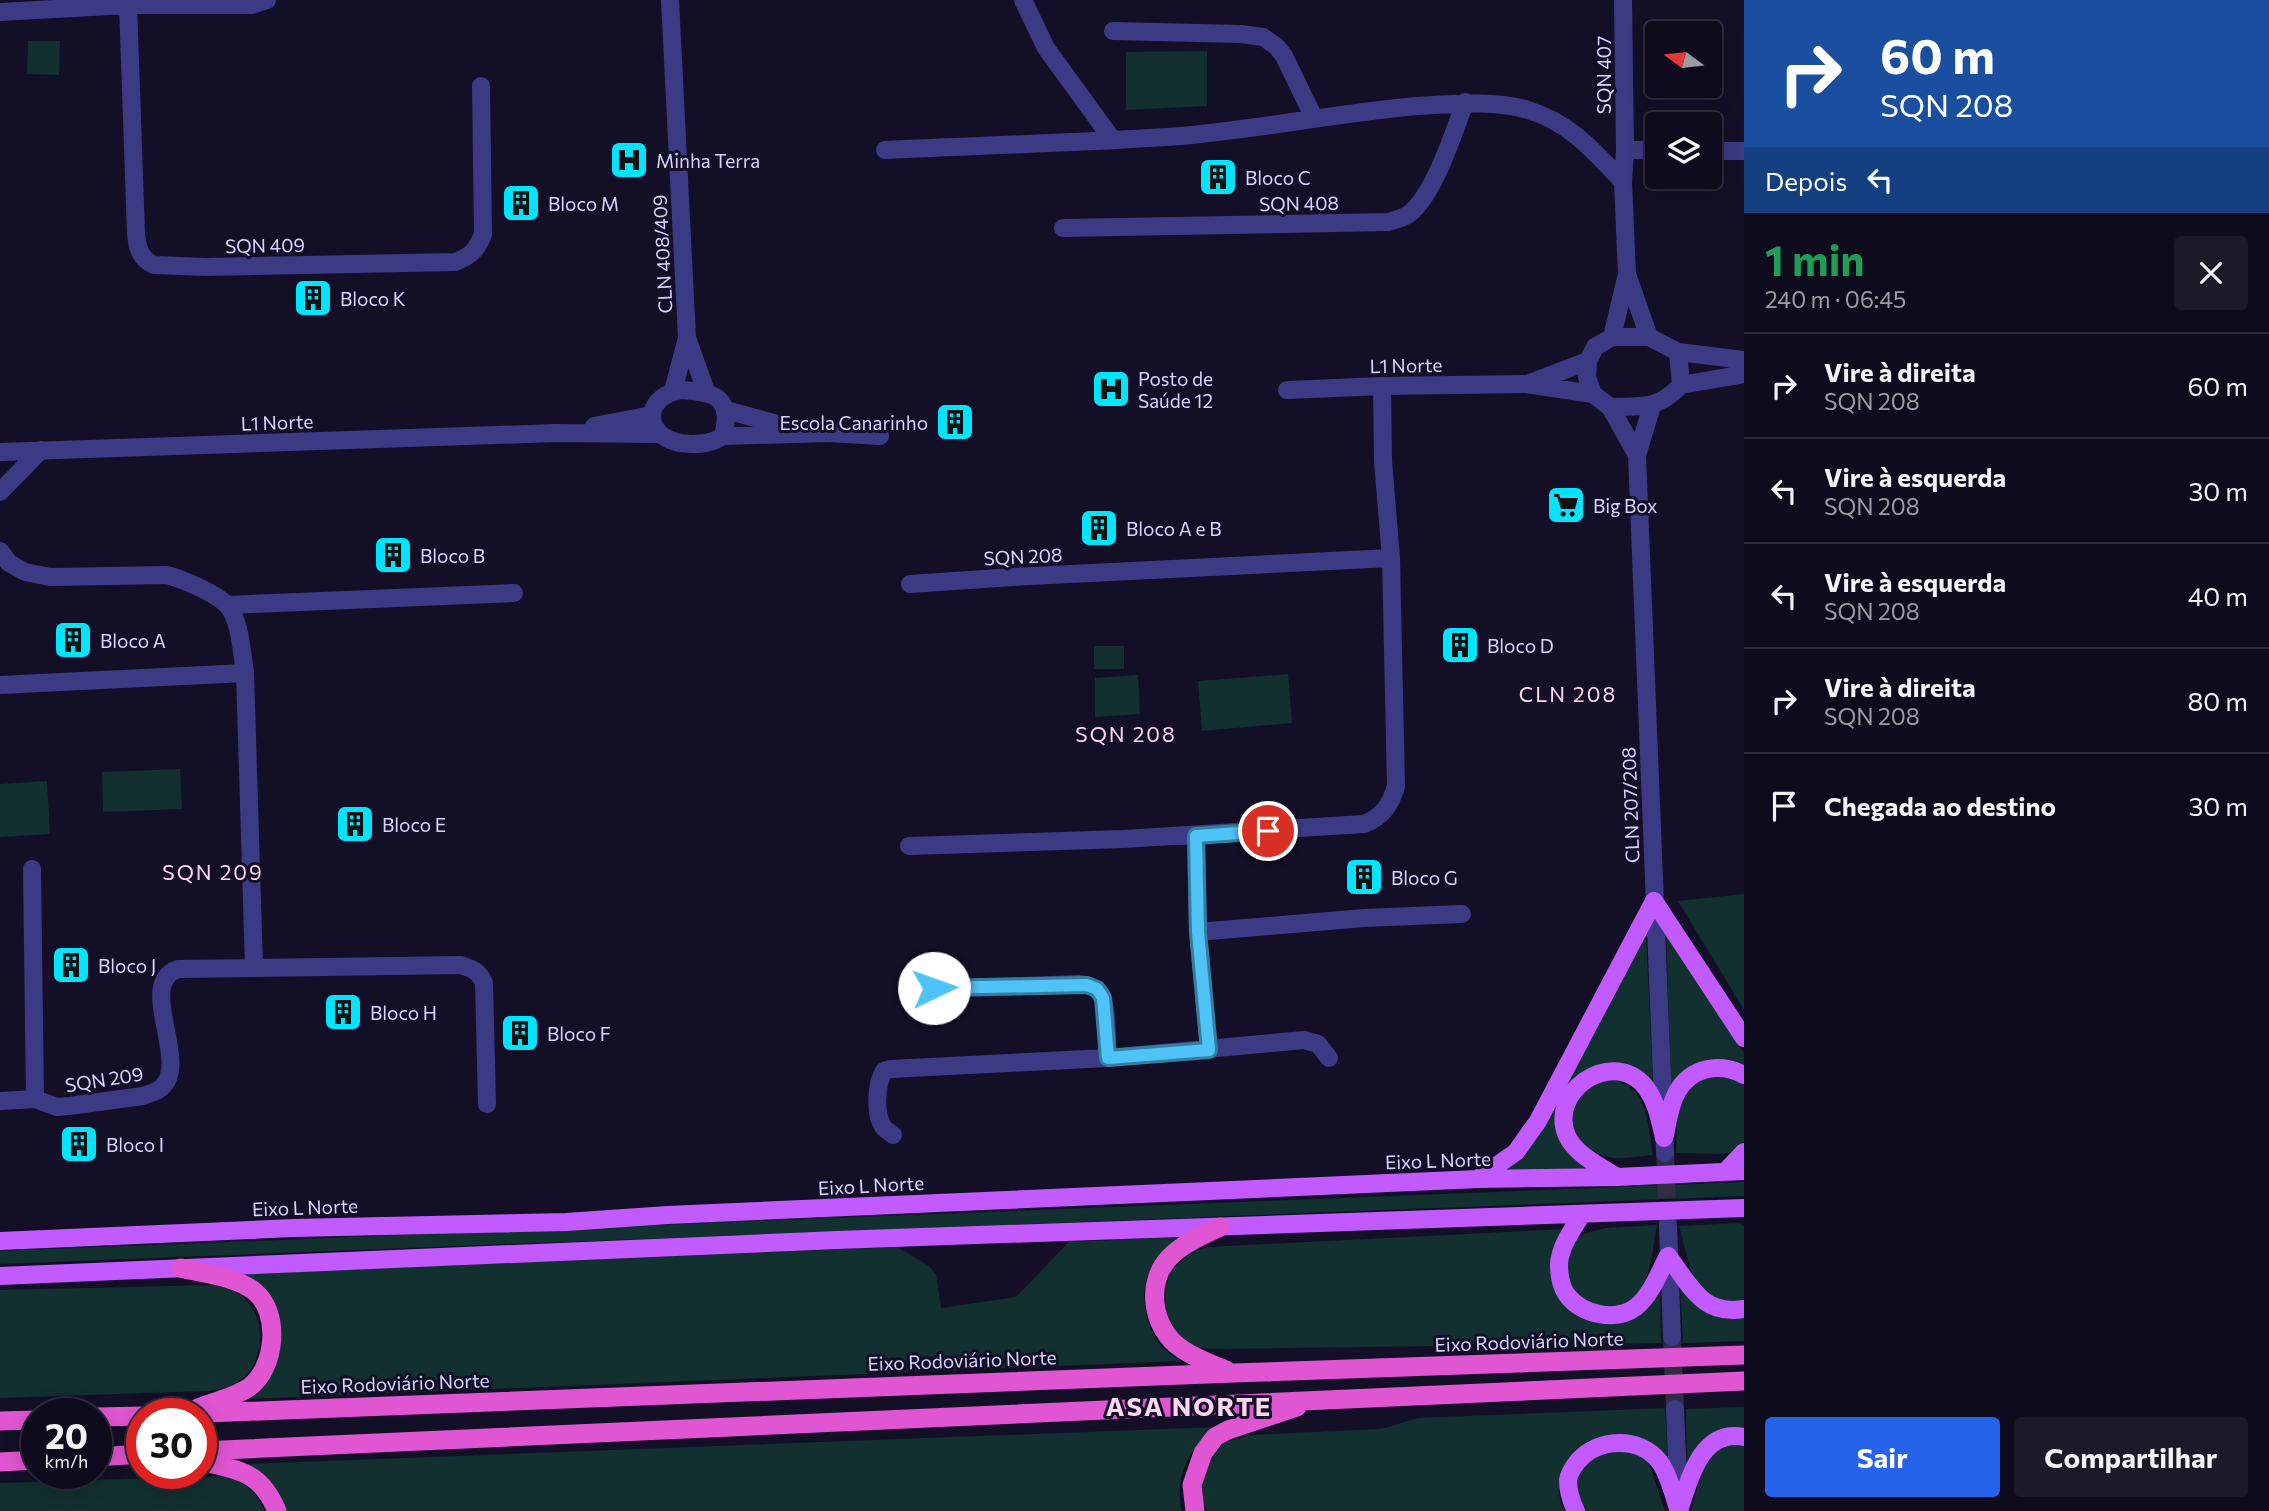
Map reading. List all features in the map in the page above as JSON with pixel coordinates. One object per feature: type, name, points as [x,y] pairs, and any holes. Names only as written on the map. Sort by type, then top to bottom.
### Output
[{"type":"highway","points":[[1220,1227],[1184,1246],[1167,1259],[1157,1278],[1154,1302],[1164,1330],[1175,1344],[1198,1358],[1234,1373]]},
{"type":"highway","points":[[181,1268],[234,1281],[253,1290],[265,1302],[272,1329],[271,1347],[263,1369],[251,1386],[217,1400]]},
{"type":"highway","name":"Eixo Rodoviário Norte","points":[[217,1413],[1744,1355]]},
{"type":"highway","points":[[217,1450],[1744,1381]]},
{"type":"highway","points":[[1195,1511],[1192,1485],[1203,1453],[1215,1437],[1228,1430],[1320,1400]]},
{"type":"highway","points":[[0,1421],[21,1420]]},
{"type":"highway","points":[[217,1465],[257,1479],[271,1495],[277,1511]]},
{"type":"main road","points":[[1479,1179],[1516,1152],[1538,1121],[1654,901],[1744,1038]]},
{"type":"main road","points":[[1665,1145],[1676,1094],[1684,1083],[1700,1071],[1712,1068],[1725,1068],[1744,1075]]},
{"type":"main road","points":[[1617,1177],[1587,1157],[1568,1138],[1565,1120],[1567,1103],[1581,1082],[1600,1073],[1618,1072],[1633,1076],[1644,1085],[1657,1109],[1665,1145]]},
{"type":"main road","points":[[1725,1172],[1744,1153]]},
{"type":"main road","name":"Eixo L Norte","points":[[0,1241],[293,1228],[566,1222],[1479,1179],[1617,1177],[1744,1171]]},
{"type":"main road","points":[[0,1276],[836,1240],[1744,1208]]},
{"type":"main road","points":[[1582,1214],[1564,1244],[1559,1260],[1559,1276],[1566,1294],[1580,1307],[1602,1315],[1623,1314],[1646,1297],[1668,1256],[1695,1293],[1709,1306],[1727,1311],[1744,1309]]},
{"type":"main road","points":[[1679,1511],[1690,1474],[1711,1443],[1725,1437],[1744,1437]]},
{"type":"main road","points":[[1576,1511],[1570,1499],[1568,1477],[1576,1463],[1587,1451],[1620,1442],[1637,1445],[1660,1462],[1679,1511]]},
{"type":"street","points":[[0,12],[128,5],[252,5],[267,0]]},
{"type":"street","name":"CLN 408/409","points":[[670,0],[687,338],[706,391]]},
{"type":"street","points":[[1023,0],[1046,48],[1112,139]]},
{"type":"street","name":"SQN 407","points":[[1623,0],[1623,182],[1627,274]]},
{"type":"street","name":"SQN 409","points":[[128,5],[136,233],[140,254],[146,262],[154,265],[206,267],[455,262],[468,257],[477,249],[483,234],[481,86]]},
{"type":"street","points":[[1114,31],[1241,34],[1263,37],[1284,56],[1314,118]]},
{"type":"street","points":[[885,150],[1181,136],[1465,102],[1525,109],[1554,119],[1586,142],[1623,182]]},
{"type":"street","name":"SQN 408","points":[[1062,228],[1388,222],[1407,215],[1427,191],[1445,155],[1465,102]]},
{"type":"street","points":[[1625,150],[1645,150]]},
{"type":"street","points":[[1722,152],[1742,155]]},
{"type":"street","points":[[1627,274],[1649,337]]},
{"type":"street","points":[[1612,337],[1627,274]]},
{"type":"street","points":[[1744,360],[1678,352],[1649,337],[1612,337],[1595,347],[1588,360],[1587,377],[1593,394],[1610,407],[1652,406],[1671,396],[1681,385],[1744,373]]},
{"type":"street","name":"CLN 408/409","points":[[673,391],[687,338]]},
{"type":"street","points":[[1678,352],[1681,385]]},
{"type":"street","name":"L1 Norte","points":[[1526,384],[1588,360]]},
{"type":"street","name":"L1 Norte","points":[[1287,390],[1526,384],[1593,394]]},
{"type":"street","points":[[909,846],[1196,836],[1364,824],[1382,815],[1396,786],[1391,558],[1383,461],[1382,386]]},
{"type":"street","points":[[723,436],[726,410],[721,401],[706,391],[673,391],[659,401],[652,415],[653,425],[659,434],[685,444],[714,443],[723,436],[808,433],[880,436]]},
{"type":"street","name":"CLN 207/208","points":[[1652,406],[1637,455],[1665,1145]]},
{"type":"street","name":"CLN 207/208","points":[[1610,407],[1637,455]]},
{"type":"street","points":[[726,410],[808,433]]},
{"type":"street","name":"L1 Norte","points":[[556,433],[652,415]]},
{"type":"street","name":"L1 Norte","points":[[0,452],[556,433],[659,434]]},
{"type":"street","points":[[0,492],[41,450]]},
{"type":"street","points":[[0,551],[9,562],[25,572],[50,577],[167,575],[188,582],[227,605],[514,593]]},
{"type":"street","name":"SQN 208","points":[[910,584],[1013,576],[1391,558]]},
{"type":"street","points":[[227,605],[238,629],[245,673],[254,967]]},
{"type":"street","points":[[0,685],[245,673]]},
{"type":"street","points":[[1196,836],[1198,932],[1209,1050]]},
{"type":"street","points":[[0,1101],[35,1099],[33,869]]},
{"type":"street","points":[[1198,932],[1364,918],[1462,914]]},
{"type":"street","name":"SQN 209","points":[[35,1099],[57,1107],[143,1096],[155,1092],[165,1084],[170,1065],[161,1000],[162,988],[166,977],[178,969],[461,965],[481,975],[485,996],[487,1104]]},
{"type":"street","points":[[910,990],[1079,984],[1097,989],[1103,998],[1108,1058]]},
{"type":"street","points":[[893,1135],[884,1128],[878,1115],[880,1077],[884,1071],[1108,1058],[1304,1040],[1318,1044],[1329,1058]]},
{"type":"street","points":[[1668,1226],[1672,1336]]},
{"type":"street","points":[[1675,1409],[1679,1511]]},
{"type":"green space","points":[[28,41],[60,41],[59,75],[27,74]]},
{"type":"green space","points":[[1207,51],[1207,106],[1126,110],[1126,52]]},
{"type":"green space","points":[[1094,646],[1124,646],[1124,669],[1094,669]]},
{"type":"green space","points":[[1288,674],[1292,723],[1202,731],[1198,681]]},
{"type":"green space","points":[[1138,675],[1140,714],[1095,717],[1095,678]]},
{"type":"green space","points":[[180,769],[182,809],[103,812],[102,772]]},
{"type":"green space","points":[[47,781],[50,834],[0,837],[0,784]]},
{"type":"green space","points":[[1744,894],[1744,1010],[1678,901]]},
{"type":"green space","points":[[1666,931],[1744,1053],[1744,1070],[1671,1086]]},
{"type":"green space","points":[[1646,934],[1653,1085],[1610,1066],[1558,1112],[1593,1168],[1498,1171]]},
{"type":"green space","points":[[1729,1075],[1744,1083],[1744,1141],[1731,1152],[1722,1154],[1676,1153],[1678,1102],[1689,1087],[1704,1076]]},
{"type":"green space","points":[[1606,1079],[1620,1082],[1638,1096],[1647,1118],[1653,1155],[1624,1158],[1606,1156],[1596,1153],[1580,1141],[1575,1133],[1570,1115],[1572,1105],[1586,1089]]},
{"type":"green space","points":[[1744,1182],[1744,1196],[0,1264],[0,1251]]},
{"type":"green space","points":[[1657,1225],[1648,1273],[1644,1284],[1630,1301],[1612,1308],[1598,1309],[1586,1303],[1570,1288],[1566,1259],[1576,1240],[1584,1234],[1605,1228]]},
{"type":"green space","points":[[1744,1225],[1744,1303],[1727,1303],[1713,1299],[1703,1292],[1696,1281],[1679,1226]]},
{"type":"green space","points":[[1567,1229],[1559,1298],[1581,1317],[1594,1322],[1610,1323],[1660,1286],[1661,1343],[1211,1349],[1194,1346],[1181,1338],[1167,1314],[1165,1302],[1168,1280],[1187,1257],[1208,1247]]},
{"type":"green space","points":[[1179,1237],[1159,1256],[1150,1270],[1146,1279],[1144,1300],[1148,1321],[1157,1340],[1165,1350],[1181,1361],[247,1399],[278,1353],[240,1274],[897,1247],[929,1266],[936,1274],[941,1308],[1016,1297],[1069,1242]]},
{"type":"green space","points":[[214,1285],[240,1295],[249,1304],[259,1326],[259,1351],[248,1373],[239,1381],[207,1391],[0,1398],[0,1290]]},
{"type":"green space","points":[[1680,1285],[1692,1301],[1715,1316],[1734,1319],[1744,1317],[1744,1341],[1683,1343]]},
{"type":"green space","points":[[1744,1407],[1744,1429],[1687,1464],[1686,1409]]},
{"type":"green space","points":[[1665,1408],[1668,1464],[1614,1436],[1587,1441],[1575,1451],[1562,1472],[1559,1493],[1561,1504],[1566,1511],[1207,1511],[1203,1500],[1203,1479],[1222,1444],[1248,1435],[1381,1429],[1418,1418]]},
{"type":"green space","points":[[1216,1427],[1198,1444],[1186,1464],[1180,1486],[1182,1511],[285,1511],[271,1483],[260,1472],[246,1464]]},
{"type":"green space","points":[[1744,1442],[1744,1511],[1691,1511],[1705,1461],[1721,1446]]},
{"type":"green space","points":[[1620,1448],[1644,1458],[1649,1463],[1665,1511],[1583,1511],[1575,1487],[1580,1469],[1591,1459]]},
{"type":"green space","points":[[217,1476],[247,1486],[265,1511],[0,1511],[0,1483],[21,1482],[21,1489],[112,1489],[112,1479],[126,1479],[126,1489],[217,1489]]},
{"type":"tunnel","points":[[1665,1153],[1668,1226]]},
{"type":"tunnel","points":[[1672,1337],[1675,1409]]},
{"type":"place","name":"Minha Terra","points":[[629,160]]},
{"type":"place","name":"Bloco C","points":[[1218,177]]},
{"type":"place","name":"Bloco M","points":[[521,203]]},
{"type":"place","name":"Bloco K","points":[[313,298]]},
{"type":"place","name":"Posto de Saúde 12","points":[[1111,389]]},
{"type":"place","name":"Escola Canarinho","points":[[955,422]]},
{"type":"place","name":"Big Box","points":[[1566,505]]},
{"type":"place","name":"Bloco A e B","points":[[1099,528]]},
{"type":"place","name":"Bloco B","points":[[393,555]]},
{"type":"place","name":"Bloco A","points":[[73,640]]},
{"type":"place","name":"Bloco D","points":[[1460,645]]},
{"type":"place","name":"Bloco E","points":[[355,824]]},
{"type":"place","name":"Bloco G","points":[[1364,877]]},
{"type":"place","name":"Bloco J","points":[[71,965]]},
{"type":"place","name":"Bloco H","points":[[343,1012]]},
{"type":"place","name":"Bloco F","points":[[520,1033]]},
{"type":"place","name":"Bloco I","points":[[79,1144]]},
{"type":"district","name":"CLN 208","points":[[1568,693]]},
{"type":"district","name":"SQN 208","points":[[1126,733]]},
{"type":"district","name":"SQN 209","points":[[213,871]]},
{"type":"district","name":"ASA NORTE","points":[[1189,1405]]},
{"type":"route","points":[[934,988],[1087,985],[1097,989],[1103,998],[1108,1058],[1209,1050],[1198,932],[1196,836],[1268,831]]}]
